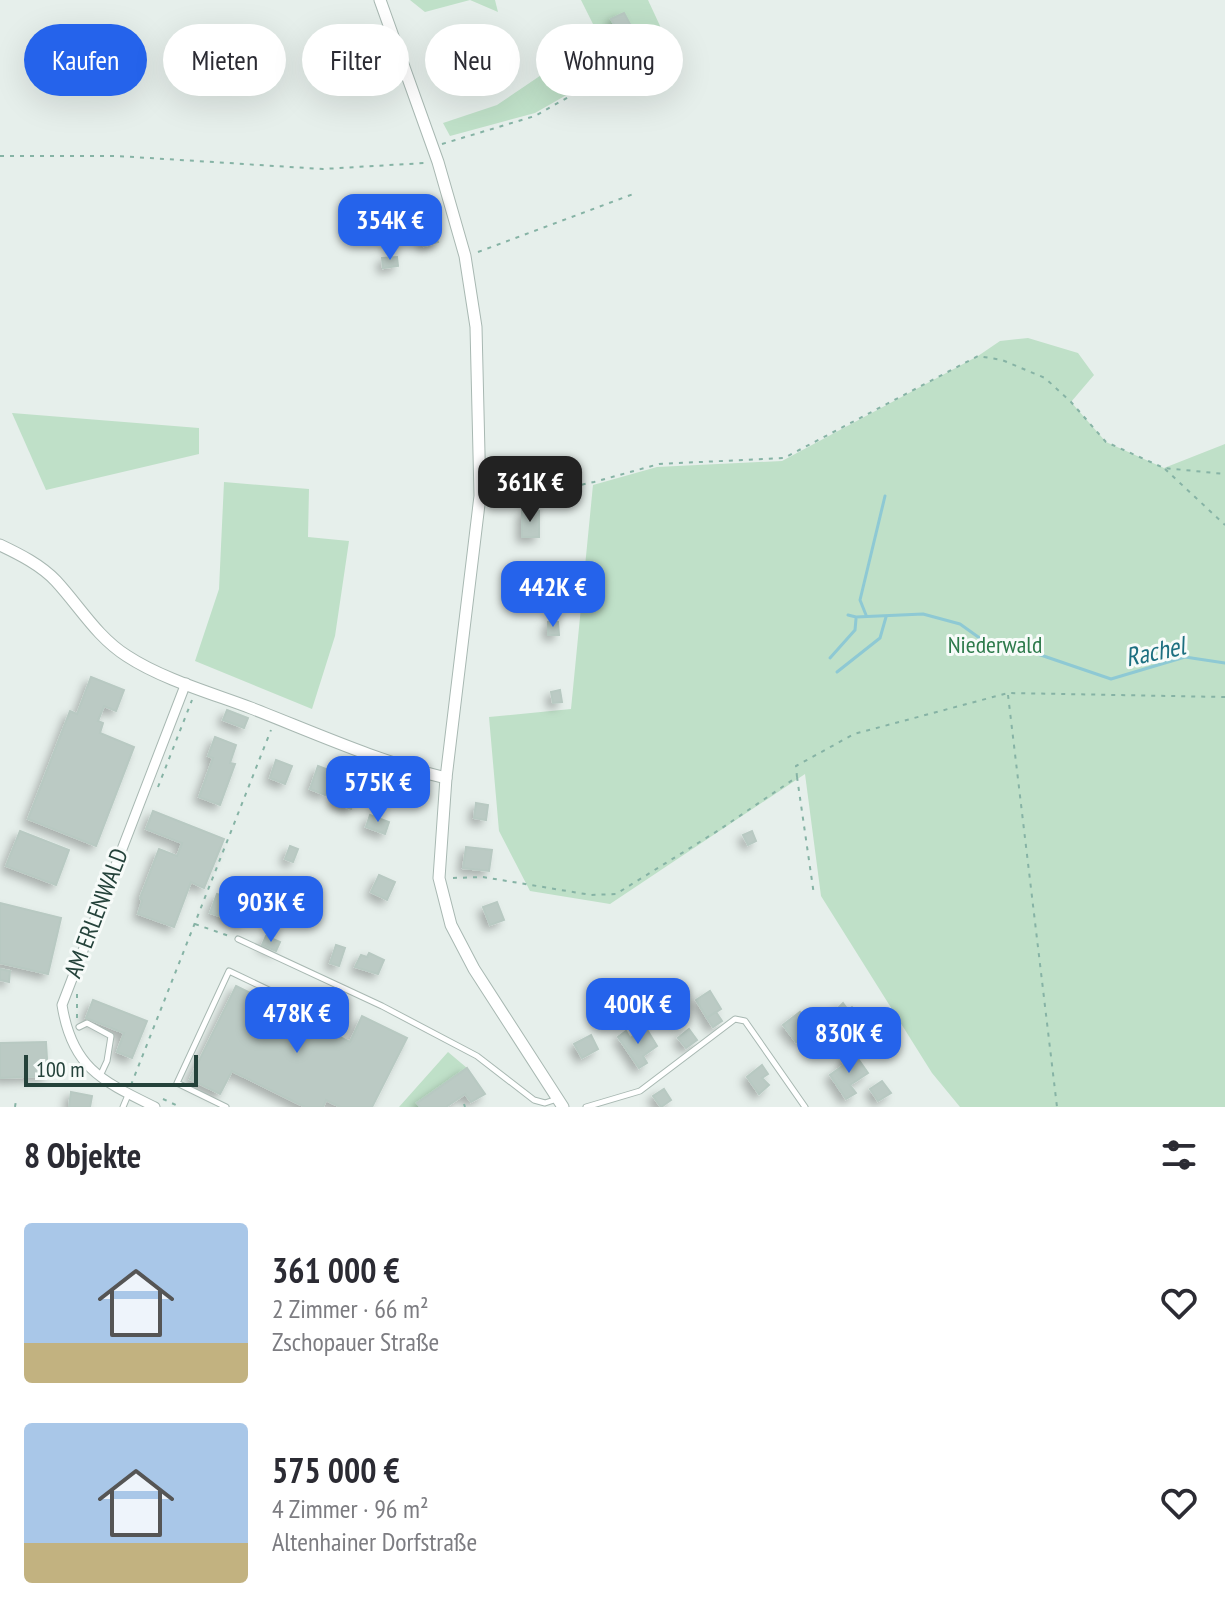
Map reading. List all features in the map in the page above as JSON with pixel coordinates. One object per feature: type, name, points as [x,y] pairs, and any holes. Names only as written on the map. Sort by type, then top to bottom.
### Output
[{"type":"street","points":[[380,0],[438,162],[465,256],[476,327],[480,496],[446,778],[439,878],[451,925],[462,947],[560,1103]]},
{"type":"street","points":[[0,545],[23,556],[54,580],[110,644],[130,658],[276,718],[417,771],[446,778]]},
{"type":"street","name":"AM ERLENWALD","points":[[155,1107],[110,1086],[78,1055],[70,1040],[62,1005],[192,686]]},
{"type":"lane","points":[[238,939],[382,1006],[477,1056],[534,1100],[560,1103]]},
{"type":"lane","points":[[226,1107],[177,1083],[229,971],[338,1023]]},
{"type":"lane","points":[[586,1107],[640,1091],[735,1019],[745,1021],[805,1107]]},
{"type":"lane","points":[[79,1027],[87,1023],[111,1036],[107,1061],[100,1077]]},
{"type":"lane","points":[[123,1107],[128,1094]]},
{"type":"path","points":[[433,146],[535,116],[570,96]]},
{"type":"path","points":[[0,156],[117,156],[323,169],[438,162]]},
{"type":"path","points":[[465,256],[636,193]]},
{"type":"path","points":[[480,496],[525,497],[659,464],[784,458],[978,356],[1002,360],[1045,378],[1106,442],[1164,468],[1225,474]]},
{"type":"path","points":[[1164,468],[1225,525]]},
{"type":"path","points":[[157,791],[192,686]]},
{"type":"path","points":[[814,895],[796,766],[854,734],[1008,693],[1225,697]]},
{"type":"path","points":[[1008,693],[1057,1107]]},
{"type":"path","points":[[128,1094],[276,718]]},
{"type":"path","points":[[439,878],[483,877],[591,895],[616,894],[797,777]]},
{"type":"path","points":[[195,924],[238,939]]},
{"type":"path","points":[[77,993],[79,1027]]},
{"type":"path","points":[[156,1095],[180,1107]]},
{"type":"path","points":[[15,1107],[16,1100]]},
{"type":"green space","points":[[410,0],[470,0],[425,12]]},
{"type":"green space","points":[[470,0],[495,0],[498,12]]},
{"type":"green space","points":[[581,0],[648,0],[659,24],[593,24]]},
{"type":"green space","points":[[536,79],[536,96],[565,96],[535,113],[450,136],[443,123],[497,105],[510,96],[520,96],[520,89]]},
{"type":"green space","name":"Niederwald","points":[[1028,338],[1078,353],[1094,375],[1071,402],[1106,442],[1164,468],[1225,444],[1225,1107],[960,1107],[932,1073],[821,896],[805,774],[610,904],[530,891],[499,831],[489,717],[571,709],[593,485],[657,467],[782,461],[978,356],[1000,341]]},
{"type":"green space","points":[[12,413],[199,428],[199,454],[46,490]]},
{"type":"green space","points":[[224,482],[309,489],[308,537],[349,541],[335,636],[312,709],[195,661],[219,589]]},
{"type":"green space","points":[[448,1052],[467,1068],[417,1103],[420,1107],[399,1107]]},
{"type":"building","points":[[624,13],[630,24],[614,24],[611,19]]},
{"type":"building","points":[[390,212],[394,233],[374,237],[370,215]]},
{"type":"building","points":[[435,233],[438,242],[424,246],[421,237]]},
{"type":"building","points":[[397,257],[398,266],[383,268],[382,258]]},
{"type":"building","points":[[522,511],[539,511],[539,537],[522,537]]},
{"type":"building","points":[[548,622],[558,622],[559,635],[548,635]]},
{"type":"building","points":[[91,677],[124,690],[116,711],[104,706],[98,721],[103,723],[100,733],[134,747],[96,846],[28,819],[70,711],[77,714]]},
{"type":"building","points":[[560,690],[562,702],[553,703],[551,692]]},
{"type":"building","points":[[227,710],[248,718],[244,728],[223,720]]},
{"type":"building","points":[[215,737],[236,745],[230,763],[235,764],[220,805],[199,797],[213,758],[208,756]]},
{"type":"building","points":[[276,760],[292,766],[285,784],[270,778]]},
{"type":"building","points":[[318,766],[329,770],[327,777],[331,779],[325,795],[310,789]]},
{"type":"building","points":[[340,783],[358,790],[351,809],[333,802]]},
{"type":"building","points":[[476,803],[488,805],[486,820],[474,818]]},
{"type":"building","points":[[153,811],[224,839],[204,888],[191,882],[174,927],[138,914],[140,898],[159,849],[177,856],[182,843],[146,829]]},
{"type":"building","points":[[370,815],[389,822],[385,834],[366,827]]},
{"type":"building","points":[[20,831],[69,850],[56,885],[6,866]]},
{"type":"building","points":[[752,831],[756,841],[748,845],[743,835]]},
{"type":"building","points":[[290,846],[298,849],[293,862],[285,859]]},
{"type":"building","points":[[466,847],[492,850],[489,871],[463,868]]},
{"type":"building","points":[[379,875],[395,882],[387,900],[371,892]]},
{"type":"building","points":[[217,894],[242,902],[239,911],[246,913],[243,924],[210,913]]},
{"type":"building","points":[[497,902],[504,920],[490,925],[483,907]]},
{"type":"building","points":[[0,903],[61,918],[48,974],[0,963]]},
{"type":"building","points":[[266,936],[280,942],[276,951],[262,945]]},
{"type":"building","points":[[336,945],[345,948],[339,966],[330,963]]},
{"type":"building","points":[[369,953],[384,960],[378,974],[355,967],[361,955],[367,957]]},
{"type":"building","points":[[0,969],[10,971],[9,982],[0,980]]},
{"type":"building","points":[[236,986],[350,1042],[362,1016],[407,1038],[372,1107],[340,1107],[326,1100],[323,1107],[305,1107],[232,1071],[220,1094],[190,1079]]},
{"type":"building","points":[[710,991],[721,1009],[707,1018],[696,1000]]},
{"type":"building","points":[[93,1000],[147,1021],[132,1058],[117,1052],[124,1033],[86,1018]]},
{"type":"building","points":[[843,1003],[848,1010],[852,1007],[856,1011],[846,1018],[838,1008]]},
{"type":"building","points":[[716,1012],[722,1021],[713,1027],[707,1018]]},
{"type":"building","points":[[800,1012],[813,1029],[796,1042],[783,1025]]},
{"type":"building","points":[[646,1028],[657,1046],[643,1056],[647,1063],[639,1068],[618,1037],[626,1031],[630,1038]]},
{"type":"building","points":[[689,1029],[697,1040],[686,1048],[678,1038]]},
{"type":"building","points":[[591,1035],[598,1049],[582,1058],[574,1044]]},
{"type":"building","points":[[46,1042],[48,1076],[0,1078],[0,1043]]},
{"type":"building","points":[[854,1053],[868,1073],[850,1085],[856,1093],[846,1099],[830,1075]]},
{"type":"building","points":[[762,1065],[768,1074],[762,1078],[769,1085],[759,1094],[747,1077]]},
{"type":"building","points":[[467,1068],[485,1094],[471,1102],[465,1094],[446,1107],[420,1107],[417,1103]]},
{"type":"building","points":[[882,1081],[891,1093],[878,1101],[870,1089]]},
{"type":"building","points":[[664,1089],[671,1100],[661,1107],[653,1096]]},
{"type":"building","points":[[71,1092],[92,1096],[90,1107],[69,1107]]},
{"type":"waterway","points":[[866,615],[860,600],[885,496]]},
{"type":"waterway","name":"Rachel","points":[[848,615],[923,614],[960,624],[995,649],[1026,650],[1111,679],[1185,657],[1225,663]]},
{"type":"waterway","points":[[837,672],[880,638],[886,617]]},
{"type":"waterway","points":[[830,658],[855,630],[856,619]]}]
